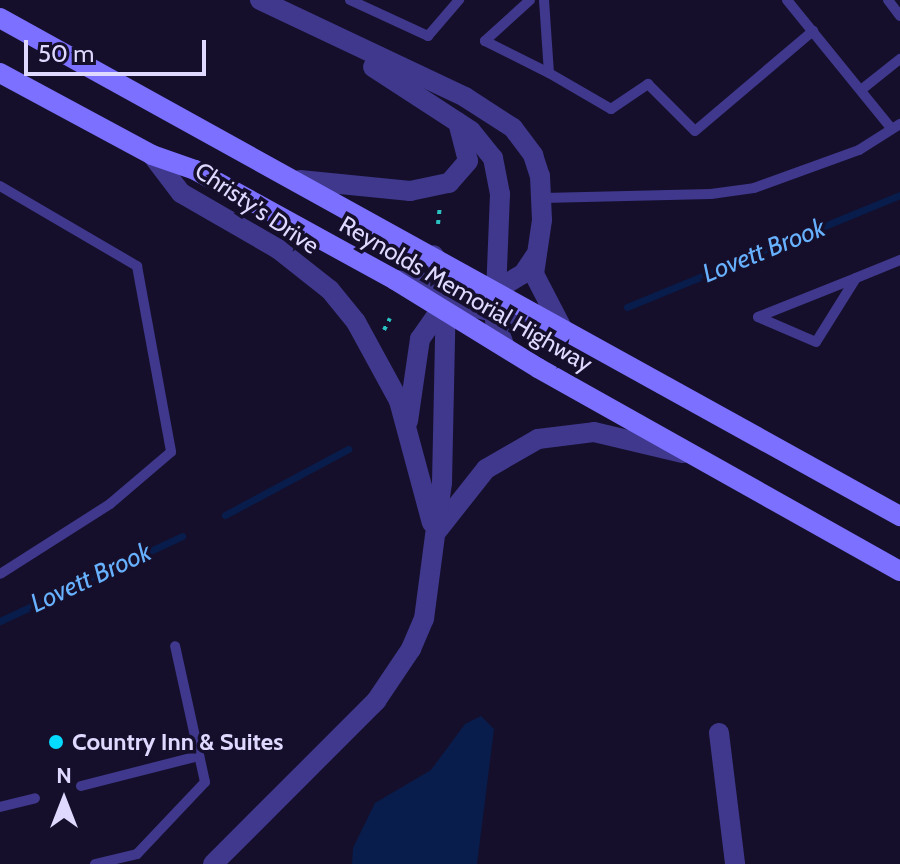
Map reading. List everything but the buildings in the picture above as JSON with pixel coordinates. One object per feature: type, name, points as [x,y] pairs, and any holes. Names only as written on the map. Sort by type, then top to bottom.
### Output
[{"type":"main road","name":"Reynolds Memorial Highway","points":[[0,18],[300,180],[900,516]]},
{"type":"main road","name":"Reynolds Memorial Highway","points":[[0,73],[152,155],[195,170],[395,280],[505,347],[900,571]]},
{"type":"street","points":[[260,0],[288,9],[483,141],[497,167],[495,312],[505,347]]},
{"type":"street","points":[[316,29],[501,118],[533,155],[543,198],[535,256],[538,288],[561,326]]},
{"type":"street","points":[[300,180],[410,191],[449,183],[468,161],[458,122]]},
{"type":"street","name":"Christy's Drive","points":[[152,155],[181,193],[278,249],[330,290],[373,349],[408,425],[434,534]]},
{"type":"street","name":"Christy's Drive","points":[[213,864],[333,747],[395,676],[424,619],[442,483],[446,285],[434,255]]},
{"type":"street","points":[[395,280],[496,290],[523,274],[535,256]]},
{"type":"street","points":[[445,311],[462,306],[561,326]]},
{"type":"street","name":"Christy's Drive","points":[[408,425],[420,339],[445,311]]},
{"type":"street","points":[[434,534],[486,469],[538,439],[594,432],[696,456]]},
{"type":"street","points":[[719,733],[735,864]]},
{"type":"lane","points":[[350,0],[428,36],[459,0]]},
{"type":"lane","points":[[530,0],[485,41],[611,109],[648,84],[695,131],[813,31]]},
{"type":"lane","points":[[544,0],[549,73]]},
{"type":"lane","points":[[543,198],[754,188],[848,155],[896,126],[861,90],[787,0]]},
{"type":"lane","points":[[888,0],[900,16]]},
{"type":"lane","points":[[861,90],[900,59]]},
{"type":"lane","points":[[0,186],[137,266],[171,452],[110,504],[0,574]]},
{"type":"lane","points":[[856,278],[816,342],[758,317],[900,260]]},
{"type":"lane","points":[[95,864],[137,854],[205,782],[175,646]]},
{"type":"lane","points":[[81,786],[199,756]]},
{"type":"lane","points":[[0,807],[35,798]]},
{"type":"path","points":[[438,224],[441,202]]},
{"type":"water","points":[[481,716],[494,729],[477,864],[352,864],[353,848],[375,803],[431,770],[465,724]]},
{"type":"waterway","name":"Lovett Brook","points":[[627,307],[900,195]]},
{"type":"waterway","name":"Lovett Brook","points":[[225,515],[348,449]]},
{"type":"waterway","name":"Lovett Brook","points":[[0,621],[182,536]]},
{"type":"place","name":"Country Inn & Suites","points":[[56,742]]}]
